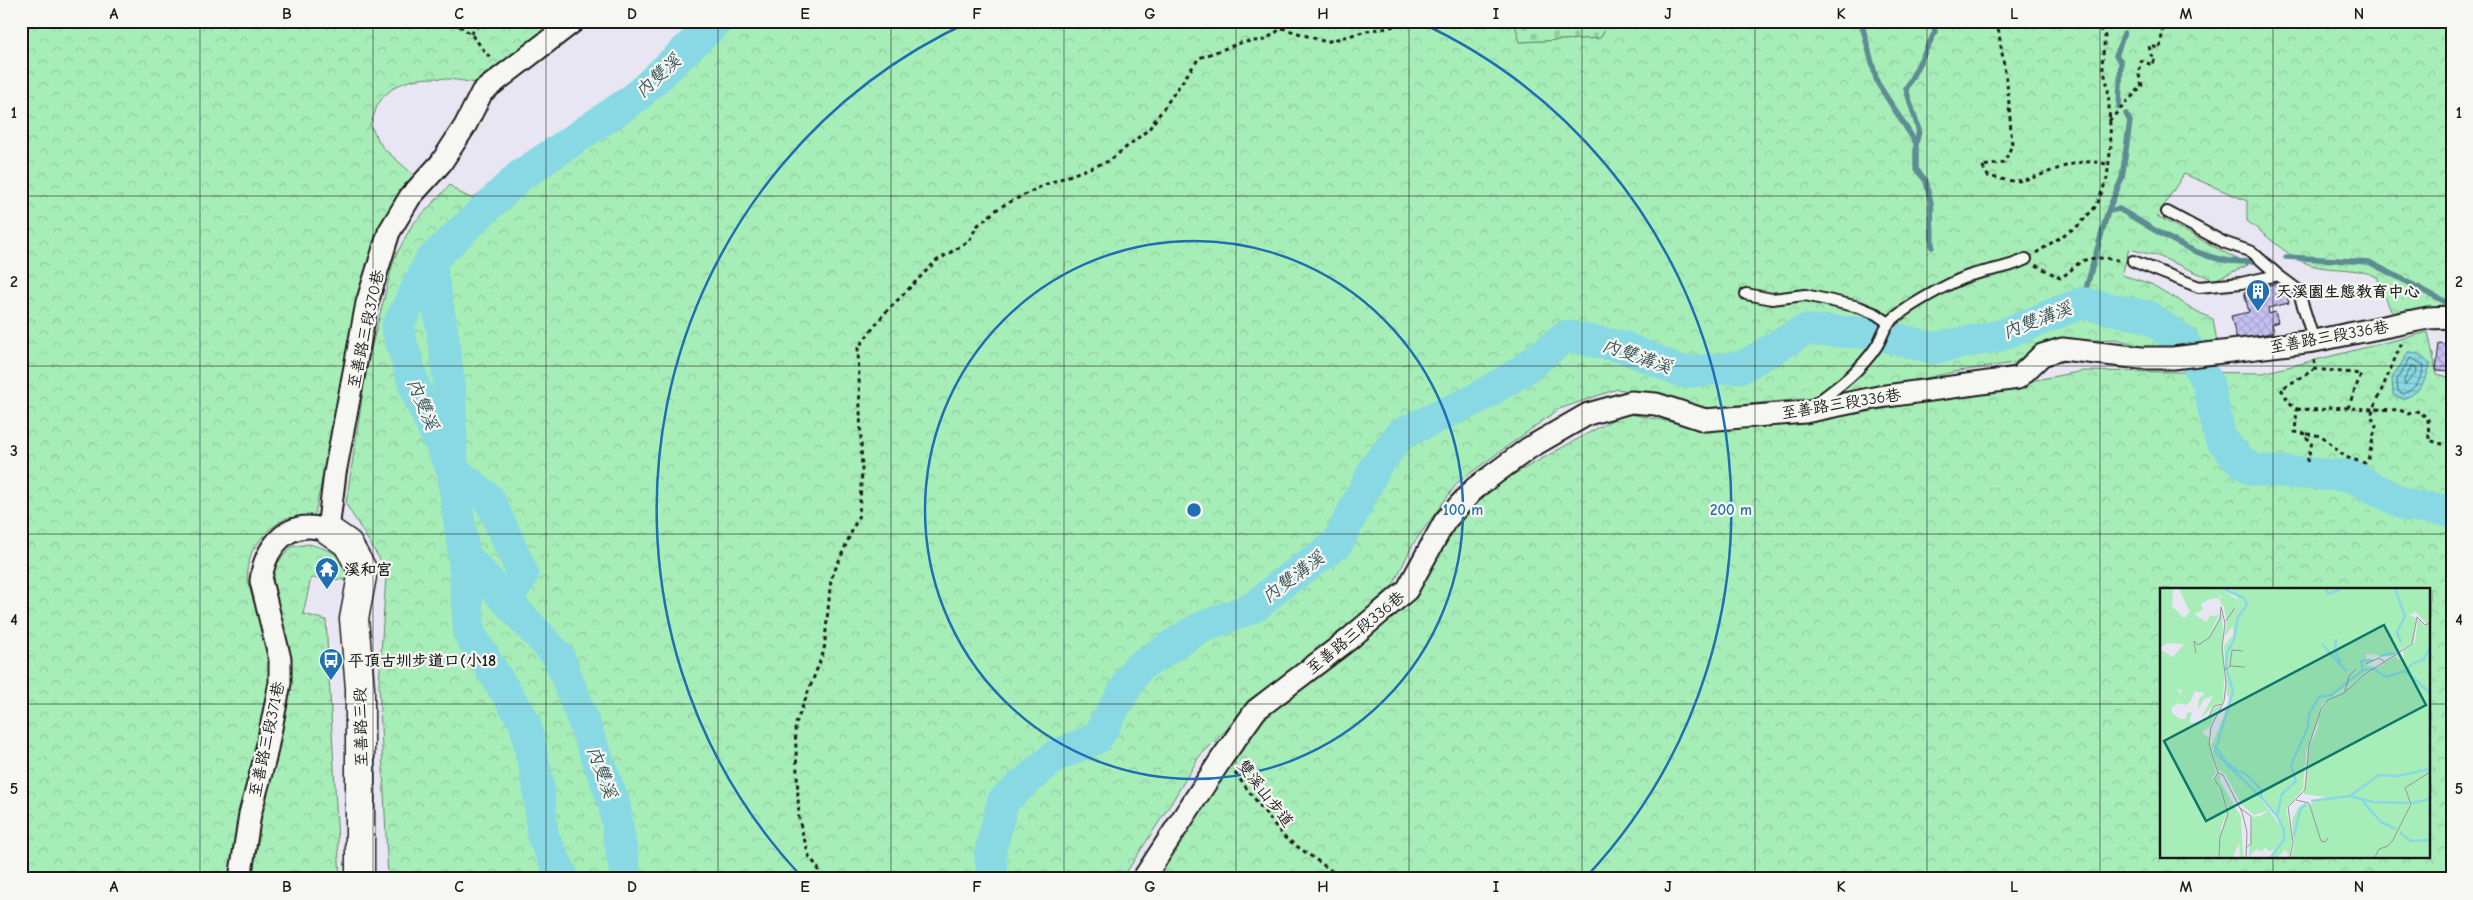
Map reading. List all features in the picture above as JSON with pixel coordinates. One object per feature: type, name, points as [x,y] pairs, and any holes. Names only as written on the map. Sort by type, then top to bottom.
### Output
[{"type":"street","name":"至善路三段370巷","points":[[328,530],[335,473],[367,303],[389,232],[410,197],[441,163],[465,126],[482,92],[504,73],[574,21]]},
{"type":"street","name":"至善路三段336巷","points":[[1143,879],[1222,758],[1256,710],[1348,640],[1407,590],[1445,521],[1475,488],[1528,448],[1588,414],[1632,402],[1656,404],[1705,420],[1804,412],[1879,397],[2018,378],[2042,355],[2062,349],[2141,358],[2173,358],[2314,341],[2428,318],[2452,317]]},
{"type":"street","name":"至善路三段371巷","points":[[240,879],[250,814],[280,683],[280,659],[261,581],[264,564],[274,544],[286,534],[309,527],[328,530]]},
{"type":"street","name":"至善路三段","points":[[328,530],[347,543],[363,571],[354,619],[360,688],[360,879]]},
{"type":"lane","points":[[2167,212],[2223,242],[2252,252],[2298,290],[2314,341]]},
{"type":"lane","points":[[1804,412],[1848,380],[1877,346],[1889,323],[1934,292],[1973,274],[2010,267],[2026,259]]},
{"type":"lane","points":[[2133,262],[2199,287],[2241,283],[2278,275]]},
{"type":"lane","points":[[1746,294],[1772,299],[1805,295],[1858,307],[1876,314],[1889,323]]},
{"type":"path","points":[[453,21],[471,34],[504,73]]},
{"type":"path","points":[[471,34],[482,21]]},
{"type":"path","points":[[820,879],[816,864],[809,856],[799,820],[796,726],[824,651],[831,579],[859,515],[862,427],[858,348],[883,314],[936,261],[969,241],[977,226],[1000,207],[1044,185],[1109,161],[1149,128],[1199,58],[1244,42],[1265,40],[1282,28],[1326,42],[1367,31],[1424,21]]},
{"type":"path","points":[[1998,21],[2008,91],[2012,145],[2004,162],[1982,166],[1988,176],[2021,181],[2068,164],[2096,160],[2109,165]]},
{"type":"path","points":[[2094,21],[2105,36],[2102,64],[2108,87],[2111,145],[2107,178],[2097,205],[2079,225],[2026,259],[2060,278],[2070,273],[2080,263],[2095,258],[2133,262]]},
{"type":"path","points":[[2109,122],[2142,86],[2139,75],[2141,61],[2153,65],[2156,57],[2150,55],[2149,46],[2160,48],[2163,29]]},
{"type":"path","points":[[2314,341],[2315,369]]},
{"type":"path","points":[[2297,409],[2295,432],[2322,436],[2345,457],[2364,463],[2368,460],[2376,426],[2371,415],[2402,342]]},
{"type":"path","points":[[2348,408],[2361,374],[2315,369],[2282,389],[2289,402],[2297,409],[2310,408],[2316,410],[2328,407],[2373,410],[2400,410],[2408,414],[2419,411],[2428,419],[2429,440],[2452,447]]},
{"type":"path","points":[[2307,434],[2307,438],[2312,442],[2307,462]]},
{"type":"path","name":"雙溪山步道","points":[[1222,758],[1284,837],[1336,874],[1339,879]]},
{"type":"green space","points":[[21,21],[558,21],[477,83],[437,78],[423,78],[410,81],[398,85],[387,93],[376,109],[370,125],[383,148],[416,177],[360,297],[314,518],[286,518],[267,531],[252,551],[247,568],[248,583],[271,659],[274,682],[231,879],[21,879]]},
{"type":"green space","points":[[702,21],[1514,21],[1521,42],[1599,38],[1611,21],[2452,21],[2452,310],[2397,315],[2391,311],[2377,277],[2359,271],[2321,267],[2303,262],[2281,248],[2247,221],[2247,201],[2184,174],[2157,216],[2248,265],[2214,280],[2158,256],[2129,249],[2122,275],[2151,284],[2213,319],[2217,342],[2206,348],[2163,353],[2116,339],[2078,341],[2038,347],[2014,363],[1953,372],[1857,394],[1706,408],[1671,398],[1617,389],[1559,409],[1458,482],[1413,544],[1393,585],[1338,635],[1255,701],[1199,757],[1122,879],[388,879],[379,684],[386,576],[384,566],[346,504],[367,365],[394,259],[412,225],[450,185],[458,192],[471,198],[552,154]]},
{"type":"green space","points":[[1514,21],[1611,21],[1600,38],[1520,42]]},
{"type":"green space","points":[[2428,332],[2437,374],[2452,378],[2452,879],[1149,879],[1263,714],[1347,651],[1478,494],[1625,413],[1703,428],[1857,414],[2083,371],[2263,373]]},
{"type":"green space","points":[[309,544],[336,555],[343,564],[348,580],[311,578],[303,614],[326,620],[340,879],[248,879],[251,854],[289,674],[290,651],[277,620],[269,573],[291,547]]},
{"type":"water","points":[[2409,351],[2420,355],[2430,364],[2422,385],[2414,393],[2403,399],[2393,395],[2392,379]]},
{"type":"building","name":"天溪園生態教育中心","points":[[2277,283],[2281,296],[2286,294],[2289,303],[2268,308],[2269,314],[2275,312],[2278,322],[2272,324],[2274,332],[2237,341],[2231,316],[2249,312],[2244,292]]},
{"type":"building","points":[[2439,343],[2452,345],[2452,371],[2436,370]]},
{"type":"waterway","name":"內雙溪","points":[[626,879],[614,803],[559,657],[464,555],[452,469],[416,391],[397,328],[430,261],[520,176],[635,98],[717,21]]},
{"type":"waterway","points":[[1861,21],[1877,82],[1916,143],[1916,169],[1926,181],[1931,203],[1932,247]]},
{"type":"waterway","points":[[1916,143],[1919,131],[1906,89],[1935,32],[1933,21]]},
{"type":"waterway","points":[[2119,107],[2121,61],[2116,56],[2124,33]]},
{"type":"waterway","points":[[2108,211],[2122,178],[2130,121],[2126,114]]},
{"type":"waterway","points":[[2082,303],[2108,211],[2119,209],[2183,246],[2218,259],[2236,262],[2253,261]]},
{"type":"waterway","points":[[2286,257],[2369,262],[2446,302],[2452,302]]},
{"type":"waterway","points":[[430,261],[450,391],[452,469],[489,499],[523,574],[507,599]]},
{"type":"waterway","name":"內雙溝溪","points":[[993,879],[990,853],[1003,801],[1055,756],[1097,738],[1137,668],[1198,629],[1256,606],[1280,585],[1337,544],[1376,466],[1401,434],[1478,398],[1522,371],[1566,336],[1623,347],[1683,372],[1742,367],[1805,330],[1872,333],[1934,348],[1999,336],[2082,303],[2149,317],[2184,342],[2208,383],[2220,437],[2235,456],[2253,470],[2351,476],[2406,505],[2452,511]]},
{"type":"waterway","points":[[1872,333],[1876,325]]},
{"type":"waterway","points":[[464,555],[469,633],[525,723],[538,783],[543,837],[564,879]]},
{"type":"place","name":"天溪園生態教育中心","points":[[2258,312]]},
{"type":"place","name":"溪和宮","points":[[327,590]]},
{"type":"place","name":"平頂古圳步道口(小18","points":[[331,681]]}]
